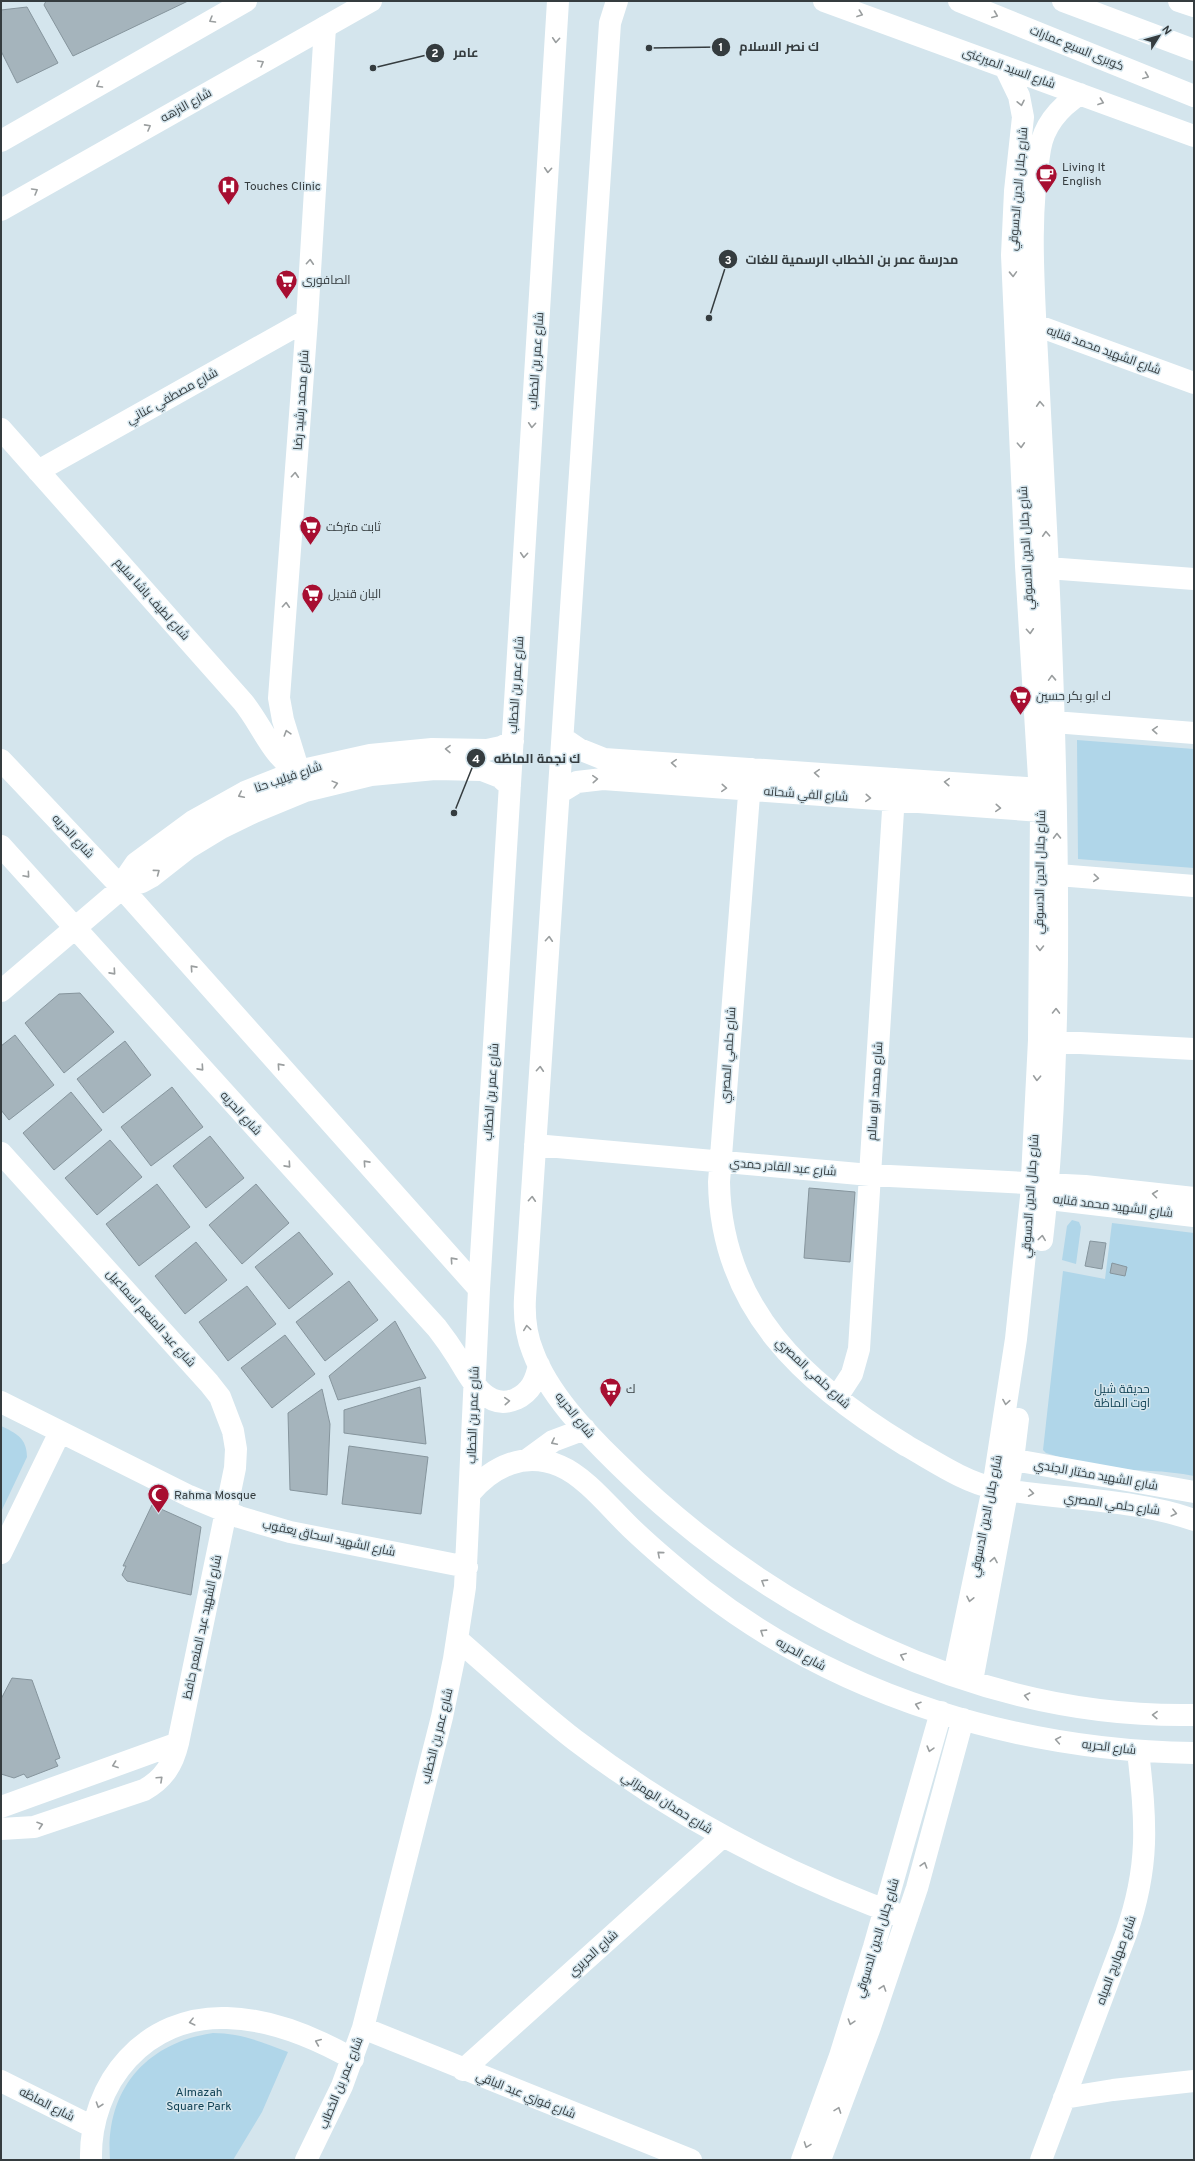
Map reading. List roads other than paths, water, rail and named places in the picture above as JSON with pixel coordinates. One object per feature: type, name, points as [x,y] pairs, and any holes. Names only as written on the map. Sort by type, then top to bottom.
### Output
[{"type":"street","name":"شارع النزهه","points":[[1,210],[371,1]]},
{"type":"street","name":"شارع عمر بن الخطاب","points":[[306,2160],[331,2112],[353,2059],[362,2028],[442,1717],[457,1639],[467,1567],[479,1289],[558,1]]},
{"type":"street","points":[[539,1365],[529,1343],[525,1310],[610,23],[617,1]]},
{"type":"street","name":"شارع السيد الميرغنى","points":[[824,1],[1194,136]]},
{"type":"street","name":"كوبرى السبع عمارات","points":[[959,1],[1194,96]]},
{"type":"street","points":[[1063,1],[1194,50]]},
{"type":"street","points":[[1180,1],[1194,6]]},
{"type":"street","points":[[1,140],[240,2]]},
{"type":"street","name":"شارع محمد رشيد رضا","points":[[305,792],[283,720],[279,698],[307,320],[325,27]]},
{"type":"street","name":"شارع جلال الدين الدسوقي","points":[[1005,67],[1019,96],[1023,117],[1012,234],[1026,566],[1049,812],[1047,1041]]},
{"type":"street","name":"شارع جلال الدين الدسوقي","points":[[1048,789],[1054,722],[1033,238],[1040,152],[1044,134],[1053,118],[1080,94]]},
{"type":"street","name":"شارع الشهيد محمد قنايه","points":[[1015,318],[1194,383]]},
{"type":"street","name":"شارع مصطفي عناني","points":[[38,471],[307,320]]},
{"type":"street","name":"شارع لطيف باشا سليم","points":[[1,429],[243,702],[261,726],[276,753],[284,762],[298,771]]},
{"type":"street","points":[[1026,566],[1194,579]]},
{"type":"street","points":[[243,702],[262,705],[279,698]]},
{"type":"street","points":[[1054,722],[1194,733]]},
{"type":"street","name":"شارع الفي شحاته","points":[[563,738],[579,749],[604,758],[893,800],[1049,812]]},
{"type":"street","name":"شارع فيليب حنا","points":[[122,888],[125,879],[136,862],[193,820],[245,792],[298,771],[370,755],[432,749],[487,750],[500,747],[513,741]]},
{"type":"street","name":"شارع الحريه","points":[[1,760],[122,888],[479,1289]]},
{"type":"street","name":"شارع فيليب حنا","points":[[1,991],[73,928],[122,888],[142,882],[151,877],[188,848],[221,828],[254,812],[305,792],[371,775],[434,769],[482,770],[500,777],[510,786]]},
{"type":"street","name":"شارع الفي شحاته","points":[[559,792],[577,782],[596,778],[895,778],[1048,789]]},
{"type":"street","name":"شارع محمد ابو سالم","points":[[837,1397],[848,1383],[858,1358],[895,778]]},
{"type":"street","name":"شارع حلمي المصري","points":[[750,779],[720,1162],[719,1202],[723,1229],[731,1262],[747,1299],[770,1333],[783,1348],[837,1397],[877,1427],[963,1477],[1000,1488],[1161,1510],[1194,1520]]},
{"type":"street","name":"شارع جلال الدين الدسوقي","points":[[963,1678],[1005,1458],[1040,1191],[1047,1041],[1058,875],[1049,812]]},
{"type":"street","name":"شارع الحريه","points":[[1,846],[73,928],[437,1328],[479,1392],[491,1399],[504,1402],[513,1400],[528,1391],[534,1383],[539,1365]]},
{"type":"street","points":[[1058,875],[1194,886]]},
{"type":"street","points":[[1047,1041],[1194,1049]]},
{"type":"street","name":"شارع عبد القادر حمدي","points":[[535,1145],[1040,1191]]},
{"type":"street","name":"شارع عبد المنعم اسماعيل","points":[[1,1152],[198,1369],[220,1397],[231,1425],[236,1449],[235,1468],[227,1512]]},
{"type":"street","name":"شارع الشهيد محمد قنايه","points":[[1040,1191],[1085,1186],[1194,1198]]},
{"type":"street","name":"شارع الشهيد محمد قنايه","points":[[1040,1191],[1194,1216]]},
{"type":"street","name":"شارع الحريه","points":[[539,1365],[556,1392],[585,1429],[614,1460],[665,1508],[706,1542],[756,1578],[809,1610],[850,1632],[891,1651],[963,1678],[1028,1696],[1086,1708],[1135,1714],[1194,1715]]},
{"type":"street","name":"شارع الشهيد اسحاق يعقوب","points":[[1,1402],[189,1496],[227,1512],[290,1532],[467,1567]]},
{"type":"street","points":[[527,1460],[553,1441],[585,1429]]},
{"type":"street","points":[[1,1553],[60,1432]]},
{"type":"street","name":"شارع الشهيد مختار الجندي","points":[[1005,1458],[1194,1492]]},
{"type":"street","name":"شارع الحريه","points":[[470,1494],[481,1480],[495,1470],[511,1463],[527,1460],[545,1461],[562,1467],[576,1476],[632,1530],[687,1577],[767,1635],[801,1655],[853,1680],[963,1719],[1050,1739],[1138,1751],[1194,1754]]},
{"type":"street","name":"شارع الشهيد عبد المنعم حافظ","points":[[1,1829],[34,1827],[144,1790],[165,1774],[174,1759],[178,1743],[227,1512]]},
{"type":"street","name":"شارع حمدان الهمزاني","points":[[457,1639],[519,1694],[580,1744],[661,1800],[722,1837],[806,1878],[907,1918]]},
{"type":"street","name":"شارع جلال الدين الدسوقي","points":[[802,2160],[840,2056],[885,1910],[941,1712]]},
{"type":"street","name":"شارع جلال الدين الدسوقي","points":[[820,2160],[870,2027],[907,1918],[934,1833],[963,1719]]},
{"type":"street","points":[[1,1807],[178,1743]]},
{"type":"street","name":"شارع صهاريج المياه","points":[[1041,2160],[1130,1922],[1141,1880],[1145,1824],[1138,1751]]},
{"type":"street","name":"شارع الحريري","points":[[463,2070],[722,1837]]},
{"type":"street","points":[[91,2160],[93,2126],[102,2097],[117,2070],[139,2048],[165,2031],[195,2021],[234,2018],[274,2026],[304,2036],[353,2059]]},
{"type":"street","name":"شارع فوزي عبد الباقي","points":[[362,2028],[463,2070],[691,2160]]},
{"type":"street","name":"شارع الماظه","points":[[1,2080],[93,2126]]},
{"type":"street","points":[[1064,2098],[1113,2090],[1194,2081]]},
{"type":"place","name":"ك نصر الاسلام","points":[[649,48]]},
{"type":"place","name":"عامر","points":[[373,68]]},
{"type":"place","name":"Living It English","points":[[1047,194]]},
{"type":"place","name":"Touches Clinic","points":[[228,206]]},
{"type":"place","name":"الصافورى","points":[[286,300]]},
{"type":"place","name":"مدرسة عمر بن الخطاب الرسمية للغات","points":[[709,318]]},
{"type":"place","name":"ثابت متركت","points":[[311,546]]},
{"type":"place","name":"البان قنديل","points":[[313,614]]},
{"type":"place","name":"ك ابو بكر حسين","points":[[1021,716]]},
{"type":"place","name":"ك نجمة الماظه","points":[[454,813]]},
{"type":"place","name":"ك","points":[[611,1408]]},
{"type":"place","name":"Rahma Mosque","points":[[159,1514]]},
{"type":"park label","name":"حديقة شيل اوت الماظة","points":[[1122,1396]]},
{"type":"park label","name":"Almazah Square Park","points":[[199,2099]]}]
